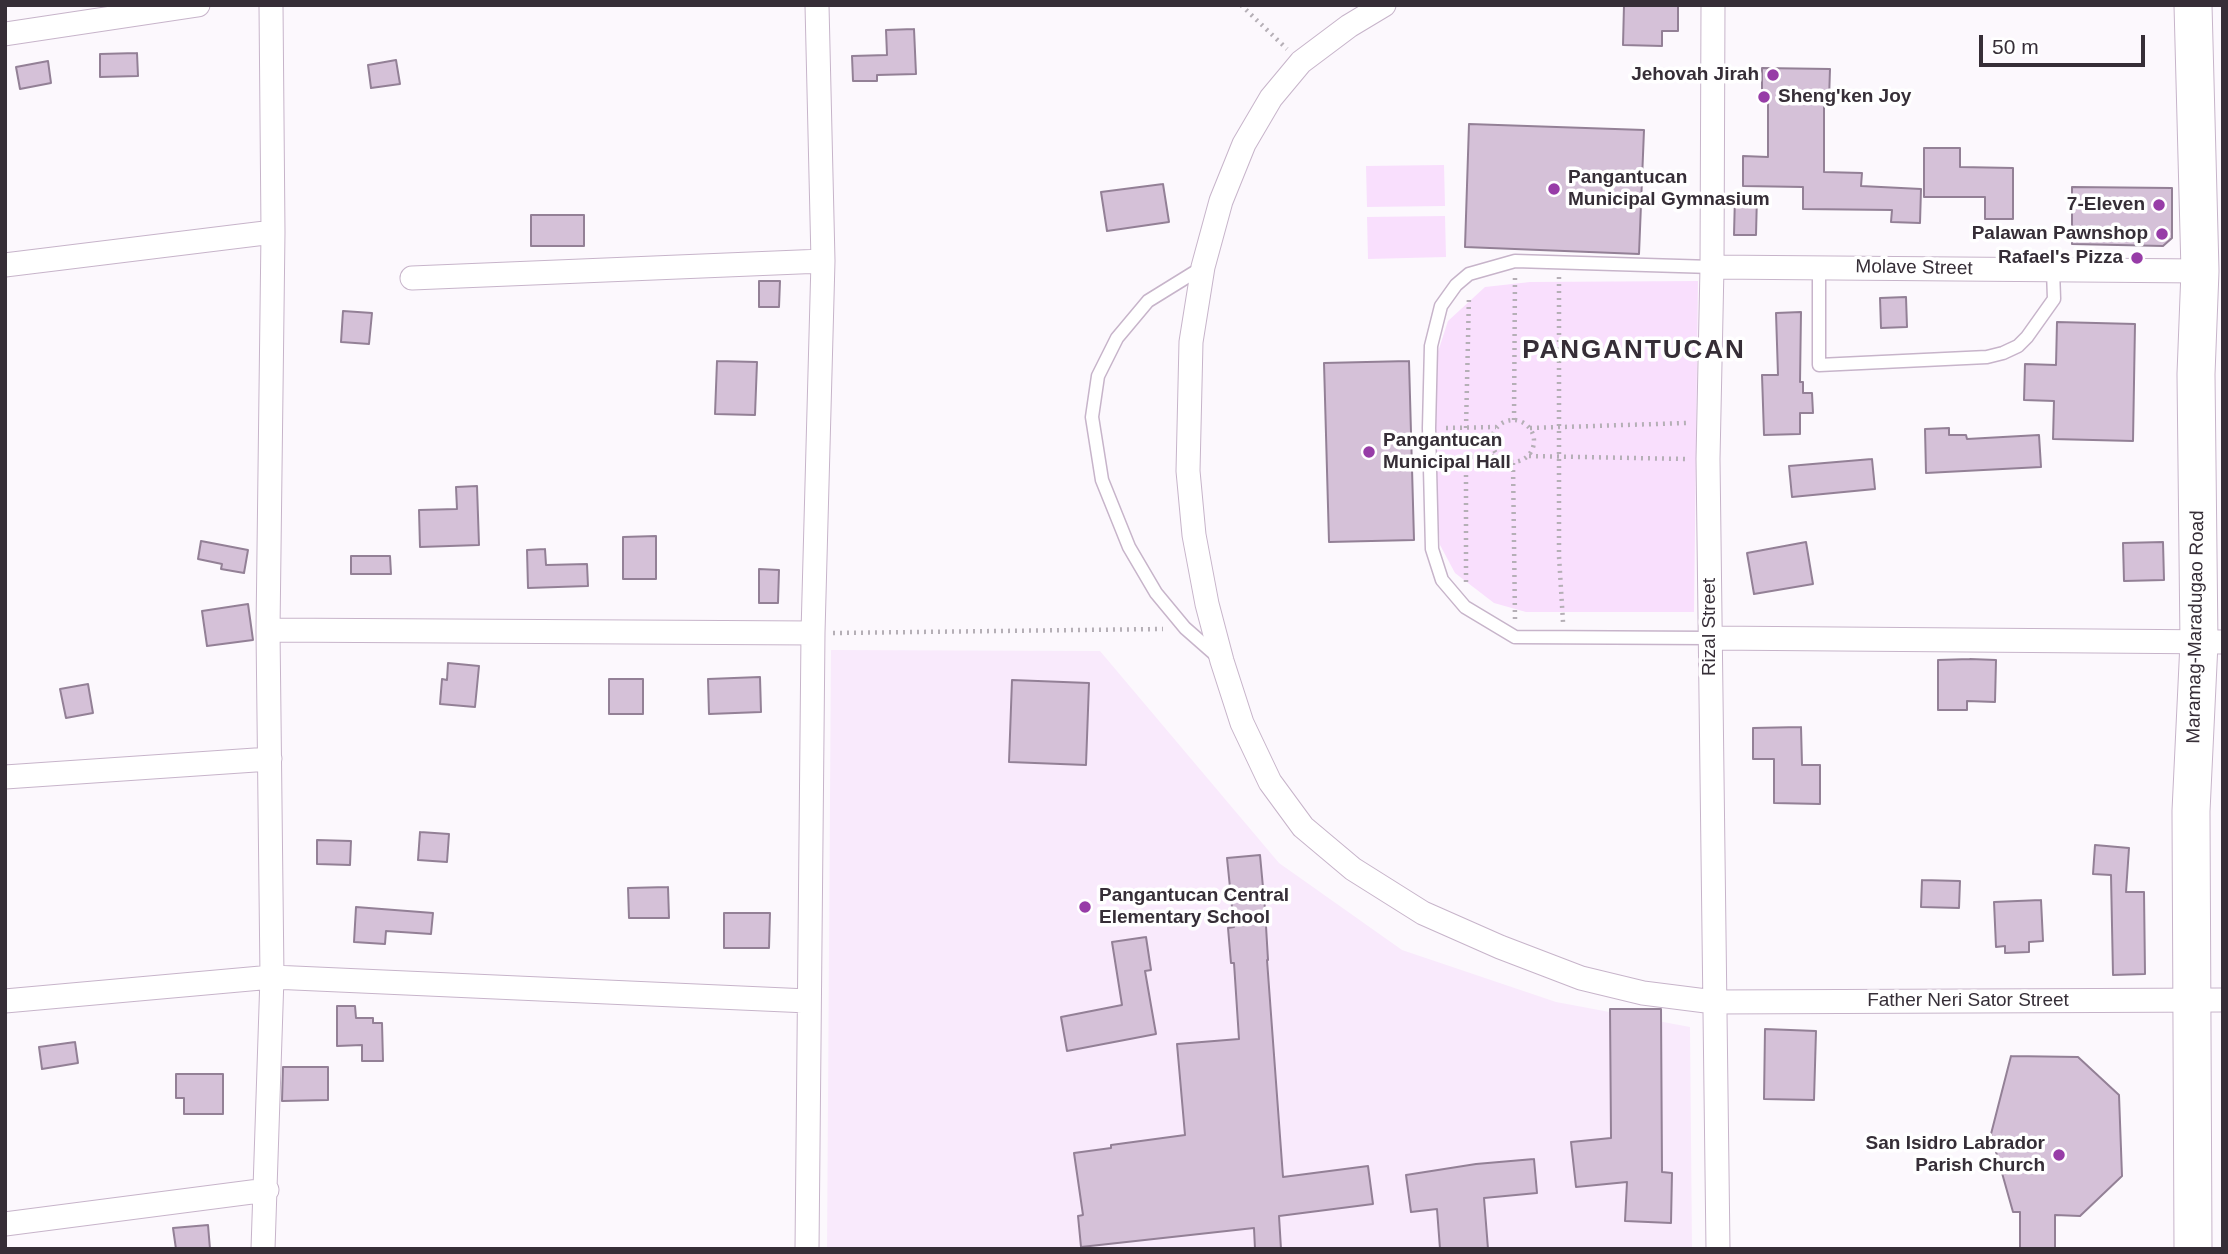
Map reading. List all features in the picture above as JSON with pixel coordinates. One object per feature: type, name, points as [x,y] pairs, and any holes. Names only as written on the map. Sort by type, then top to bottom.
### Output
[{"type":"main road","name":"Maramag-Maradugao Road","points":[[2193,5],[2200,271],[2196,374],[2211,643],[2191,811],[2207,1000],[2193,1249]]},
{"type":"street","points":[[5,34],[198,5]]},
{"type":"street","points":[[263,1249],[272,977],[268,630],[273,232],[271,5]]},
{"type":"street","points":[[807,1249],[813,633],[823,261],[817,5]]},
{"type":"street","name":"Father Neri Sator Street","points":[[1384,5],[1349,26],[1301,62],[1270,98],[1244,144],[1221,201],[1203,267],[1191,342],[1188,471],[1194,535],[1208,604],[1222,661],[1242,723],[1270,782],[1303,827],[1353,869],[1423,914],[1581,978],[1643,993],[1714,1002],[2207,1000]]},
{"type":"street","name":"Rizal Street","points":[[1713,5],[1708,459],[1718,1249]]},
{"type":"street","points":[[5,265],[273,232]]},
{"type":"street","points":[[412,278],[823,261]]},
{"type":"street","name":"Molave Street","points":[[1712,267],[2200,271]]},
{"type":"street","points":[[268,630],[813,633]]},
{"type":"street","points":[[1710,638],[2211,643]]},
{"type":"street","points":[[5,777],[270,759]]},
{"type":"street","points":[[5,1001],[272,977],[808,1000]]},
{"type":"street","points":[[5,1224],[267,1189]]},
{"type":"lane","points":[[1710,638],[1515,637],[1465,607],[1442,580],[1432,549],[1429,428],[1431,346],[1441,306],[1456,285],[1469,274],[1489,266],[1515,261],[1712,267]]},
{"type":"lane","points":[[1203,267],[1148,301],[1117,338],[1098,376],[1092,417],[1102,480],[1129,547],[1156,593],[1185,628],[1222,661]]},
{"type":"lane","points":[[1819,267],[1819,365],[1987,357],[2003,353],[2018,346],[2027,337],[2054,299],[2053,270]]},
{"type":"path","points":[[1241,5],[1301,62]]},
{"type":"path","points":[[1514,420],[1515,261]]},
{"type":"path","points":[[1559,263],[1559,556],[1564,637]]},
{"type":"path","points":[[1466,428],[1469,274]]},
{"type":"path","points":[[1498,456],[1492,446],[1494,433],[1502,423],[1514,420],[1530,428],[1709,423]]},
{"type":"path","points":[[1429,428],[1497,427]]},
{"type":"path","points":[[1430,458],[1498,456],[1513,463],[1525,460],[1534,445],[1530,428]]},
{"type":"path","points":[[1529,456],[1708,459]]},
{"type":"path","points":[[1465,607],[1466,457]]},
{"type":"path","points":[[1513,463],[1515,637]]},
{"type":"path","points":[[813,633],[1185,628]]},
{"type":"shaded area","points":[[1444,165],[1445,206],[1367,207],[1366,166]]},
{"type":"shaded area","points":[[1445,216],[1446,257],[1368,259],[1367,217]]},
{"type":"shaded area","points":[[1698,281],[1694,612],[1526,612],[1494,603],[1455,573],[1440,545],[1435,479],[1433,367],[1448,321],[1485,287],[1530,282]]},
{"type":"shaded area","name":"Pangantucan Central Elementary School","points":[[831,650],[1100,651],[1279,863],[1402,950],[1556,1002],[1690,1027],[1692,1249],[827,1249]]},
{"type":"building","points":[[1624,5],[1678,5],[1678,31],[1662,31],[1662,46],[1623,45]]},
{"type":"building","points":[[914,29],[916,74],[877,75],[877,81],[853,81],[852,56],[887,55],[886,30]]},
{"type":"building","points":[[137,53],[138,76],[100,77],[100,54]]},
{"type":"building","points":[[396,60],[400,84],[371,88],[368,65]]},
{"type":"building","points":[[48,61],[51,83],[20,89],[16,67]]},
{"type":"building","points":[[1762,68],[1830,69],[1829,100],[1824,100],[1824,172],[1862,173],[1861,186],[1921,189],[1920,223],[1891,222],[1892,210],[1803,209],[1803,187],[1743,186],[1743,156],[1768,157],[1768,99],[1762,99]]},
{"type":"building","name":"Pangantucan Municipal Gymnasium","points":[[1469,124],[1644,130],[1639,254],[1465,247]]},
{"type":"building","points":[[1924,148],[1960,148],[1960,167],[2013,168],[2013,219],[1985,219],[1985,197],[1924,197]]},
{"type":"building","points":[[1163,184],[1169,222],[1107,231],[1101,192]]},
{"type":"building","points":[[2072,187],[2172,188],[2172,238],[2163,246],[2072,244]]},
{"type":"building","points":[[1735,195],[1757,195],[1756,235],[1734,235]]},
{"type":"building","points":[[531,215],[584,215],[584,246],[531,246]]},
{"type":"building","points":[[759,281],[780,281],[779,307],[759,307]]},
{"type":"building","points":[[1906,297],[1907,327],[1881,328],[1880,298]]},
{"type":"building","points":[[343,311],[372,313],[369,344],[341,342]]},
{"type":"building","points":[[1801,312],[1800,382],[1803,382],[1803,393],[1812,393],[1813,413],[1800,413],[1800,434],[1764,435],[1762,375],[1778,375],[1776,313]]},
{"type":"building","points":[[2057,322],[2135,324],[2133,441],[2053,439],[2054,401],[2024,400],[2025,364],[2056,365]]},
{"type":"building","points":[[717,361],[757,362],[755,415],[715,414]]},
{"type":"building","name":"Pangantucan Municipal Hall","points":[[1409,361],[1414,540],[1329,542],[1324,363]]},
{"type":"building","points":[[1949,428],[1949,435],[1966,435],[1967,439],[2039,435],[2041,467],[1926,473],[1925,429]]},
{"type":"building","points":[[1872,459],[1875,489],[1792,497],[1789,466]]},
{"type":"building","points":[[477,486],[479,545],[420,547],[419,510],[457,509],[456,487]]},
{"type":"building","points":[[656,536],[656,579],[623,579],[623,537]]},
{"type":"building","points":[[201,541],[248,550],[244,573],[221,569],[222,564],[198,559]]},
{"type":"building","points":[[1806,542],[1813,584],[1754,594],[1747,553]]},
{"type":"building","points":[[2163,542],[2164,580],[2124,581],[2123,543]]},
{"type":"building","points":[[545,549],[546,565],[587,564],[588,586],[528,588],[527,550]]},
{"type":"building","points":[[351,556],[390,556],[391,574],[351,574]]},
{"type":"building","points":[[759,569],[779,570],[778,603],[759,603]]},
{"type":"building","points":[[248,604],[253,640],[207,646],[202,611]]},
{"type":"building","points":[[1938,660],[1996,660],[1995,702],[1967,701],[1967,710],[1938,710]]},
{"type":"building","points":[[448,663],[479,666],[475,707],[440,704],[442,679],[447,680]]},
{"type":"building","points":[[760,677],[761,712],[709,714],[708,679]]},
{"type":"building","points":[[609,679],[643,679],[643,714],[609,714]]},
{"type":"building","points":[[1012,680],[1089,683],[1086,765],[1009,762]]},
{"type":"building","points":[[88,684],[93,713],[66,718],[60,689]]},
{"type":"building","points":[[1801,727],[1802,765],[1820,765],[1820,804],[1774,803],[1774,759],[1753,759],[1753,728]]},
{"type":"building","points":[[420,832],[449,834],[447,862],[418,860]]},
{"type":"building","points":[[317,840],[351,841],[350,865],[317,864]]},
{"type":"building","points":[[2095,845],[2129,848],[2126,892],[2144,892],[2145,974],[2113,975],[2111,875],[2093,874]]},
{"type":"building","points":[[1260,855],[1283,1177],[1368,1166],[1373,1204],[1279,1216],[1281,1249],[1255,1249],[1254,1228],[1081,1247],[1078,1216],[1083,1215],[1074,1153],[1185,1135],[1177,1044],[1239,1039],[1234,963],[1231,963],[1228,928],[1234,927],[1227,858]]},
{"type":"building","points":[[1922,880],[1960,881],[1959,908],[1921,907]]},
{"type":"building","points":[[668,887],[669,918],[629,918],[628,888]]},
{"type":"building","points":[[2041,900],[2043,941],[2029,942],[2029,952],[2005,953],[2005,946],[1996,947],[1994,902]]},
{"type":"building","points":[[356,907],[433,913],[431,934],[386,931],[385,944],[354,942]]},
{"type":"building","points":[[724,913],[770,913],[769,948],[724,948]]},
{"type":"building","points":[[1146,937],[1151,970],[1145,971],[1156,1034],[1067,1051],[1061,1017],[1122,1005],[1112,942]]},
{"type":"building","points":[[337,1006],[355,1006],[356,1018],[373,1018],[373,1023],[382,1023],[383,1061],[362,1061],[362,1045],[337,1046]]},
{"type":"building","points":[[1610,1009],[1661,1009],[1662,1172],[1672,1173],[1671,1223],[1625,1221],[1627,1182],[1576,1187],[1571,1142],[1611,1138]]},
{"type":"building","points":[[1765,1029],[1816,1031],[1814,1100],[1764,1099]]},
{"type":"building","points":[[75,1042],[78,1063],[42,1069],[39,1047]]},
{"type":"building","name":"San Isidro Labrador Parish Church","points":[[2011,1056],[2078,1057],[2119,1095],[2122,1176],[2080,1216],[2055,1215],[2055,1249],[2020,1249],[2020,1212],[2013,1212],[1991,1134]]},
{"type":"building","points":[[283,1067],[328,1067],[328,1100],[282,1101]]},
{"type":"building","points":[[176,1074],[223,1074],[223,1114],[184,1114],[184,1098],[176,1098]]},
{"type":"building","points":[[1534,1159],[1537,1193],[1484,1198],[1488,1249],[1440,1249],[1437,1209],[1411,1212],[1406,1175],[1476,1164]]},
{"type":"building","points":[[208,1225],[210,1249],[176,1249],[173,1228]]},
{"type":"place","name":"Jehovah Jirah","points":[[1773,75]]},
{"type":"place","name":"Sheng'ken Joy","points":[[1764,97]]},
{"type":"place","name":"Pangantucan Municipal Gymnasium","points":[[1554,189]]},
{"type":"place","name":"7-Eleven","points":[[2159,205]]},
{"type":"place","name":"Palawan Pawnshop","points":[[2162,234]]},
{"type":"place","name":"Rafael's Pizza","points":[[2137,258]]},
{"type":"place","name":"Pangantucan Municipal Hall","points":[[1369,452]]},
{"type":"place","name":"Pangantucan Central Elementary School","points":[[1085,907]]},
{"type":"place","name":"San Isidro Labrador Parish Church","points":[[2059,1155]]},
{"type":"district","name":"PANGANTUCAN","points":[[1634,351]]}]
